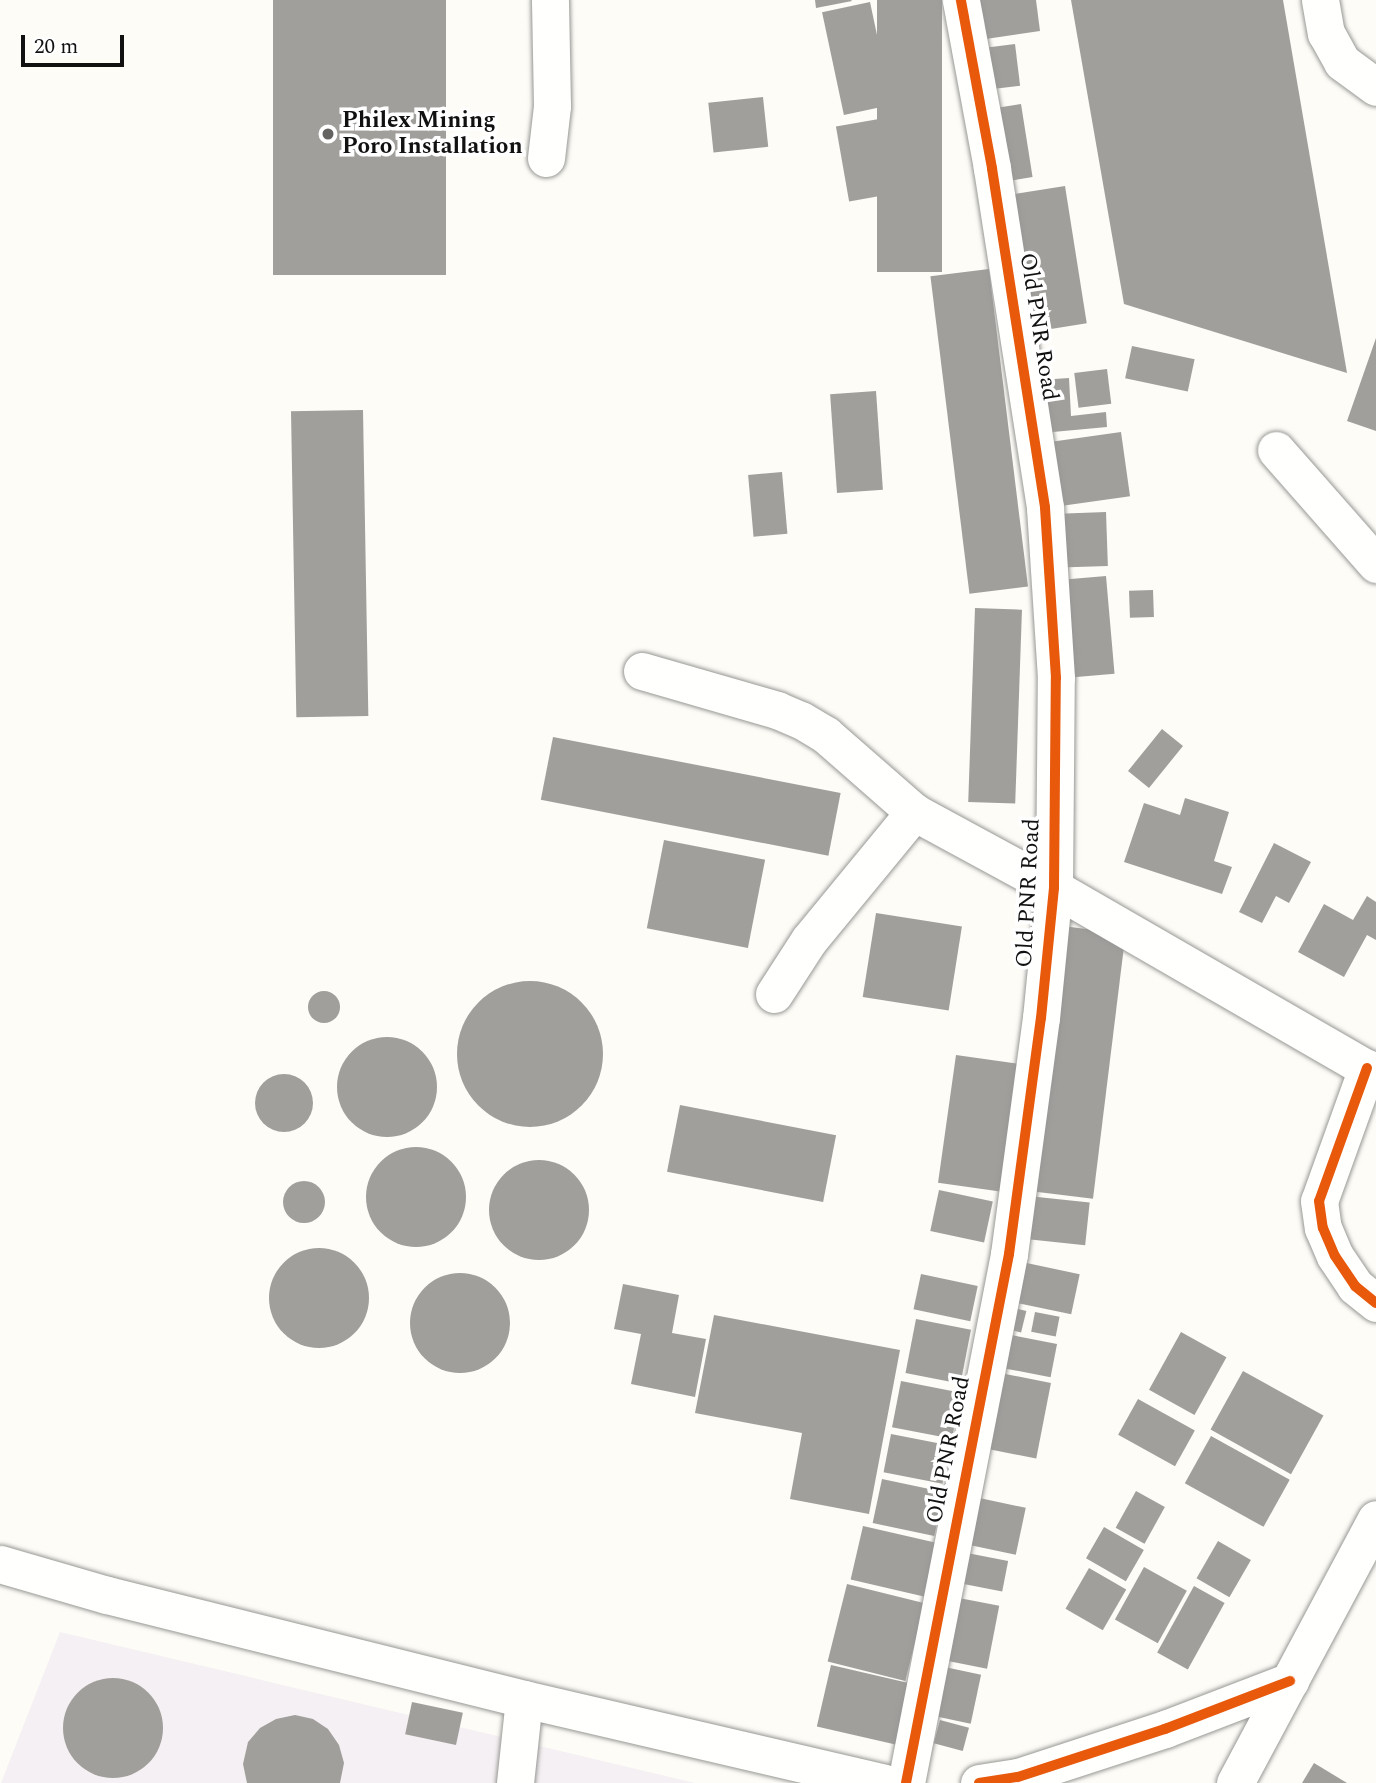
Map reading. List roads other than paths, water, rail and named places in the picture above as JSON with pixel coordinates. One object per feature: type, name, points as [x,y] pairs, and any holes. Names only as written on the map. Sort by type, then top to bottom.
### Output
[{"type":"street","points":[[546,158],[552,106],[550,0]]},
{"type":"street","name":"Old PNR Road","points":[[906,1783],[1009,1254],[1041,1018],[1054,888],[1056,678],[1045,507],[992,168],[961,0]]},
{"type":"street","points":[[1320,0],[1326,33],[1342,62],[1376,87]]},
{"type":"street","points":[[1276,450],[1376,564]]},
{"type":"street","points":[[642,671],[778,710],[801,720],[826,735],[914,812],[1054,888],[1371,1071],[1319,1201],[1323,1228],[1335,1256],[1355,1286],[1376,1303]]},
{"type":"street","points":[[774,994],[808,940],[914,812]]},
{"type":"street","points":[[1235,1783],[1376,1519]]},
{"type":"street","points":[[0,1564],[107,1595],[524,1699],[884,1783]]},
{"type":"street","points":[[979,1783],[1018,1777],[1165,1729],[1290,1681]]},
{"type":"street","points":[[515,1783],[524,1699]]},
{"type":"place","name":"Philex Mining Poro Installation","points":[[328,134]]}]
